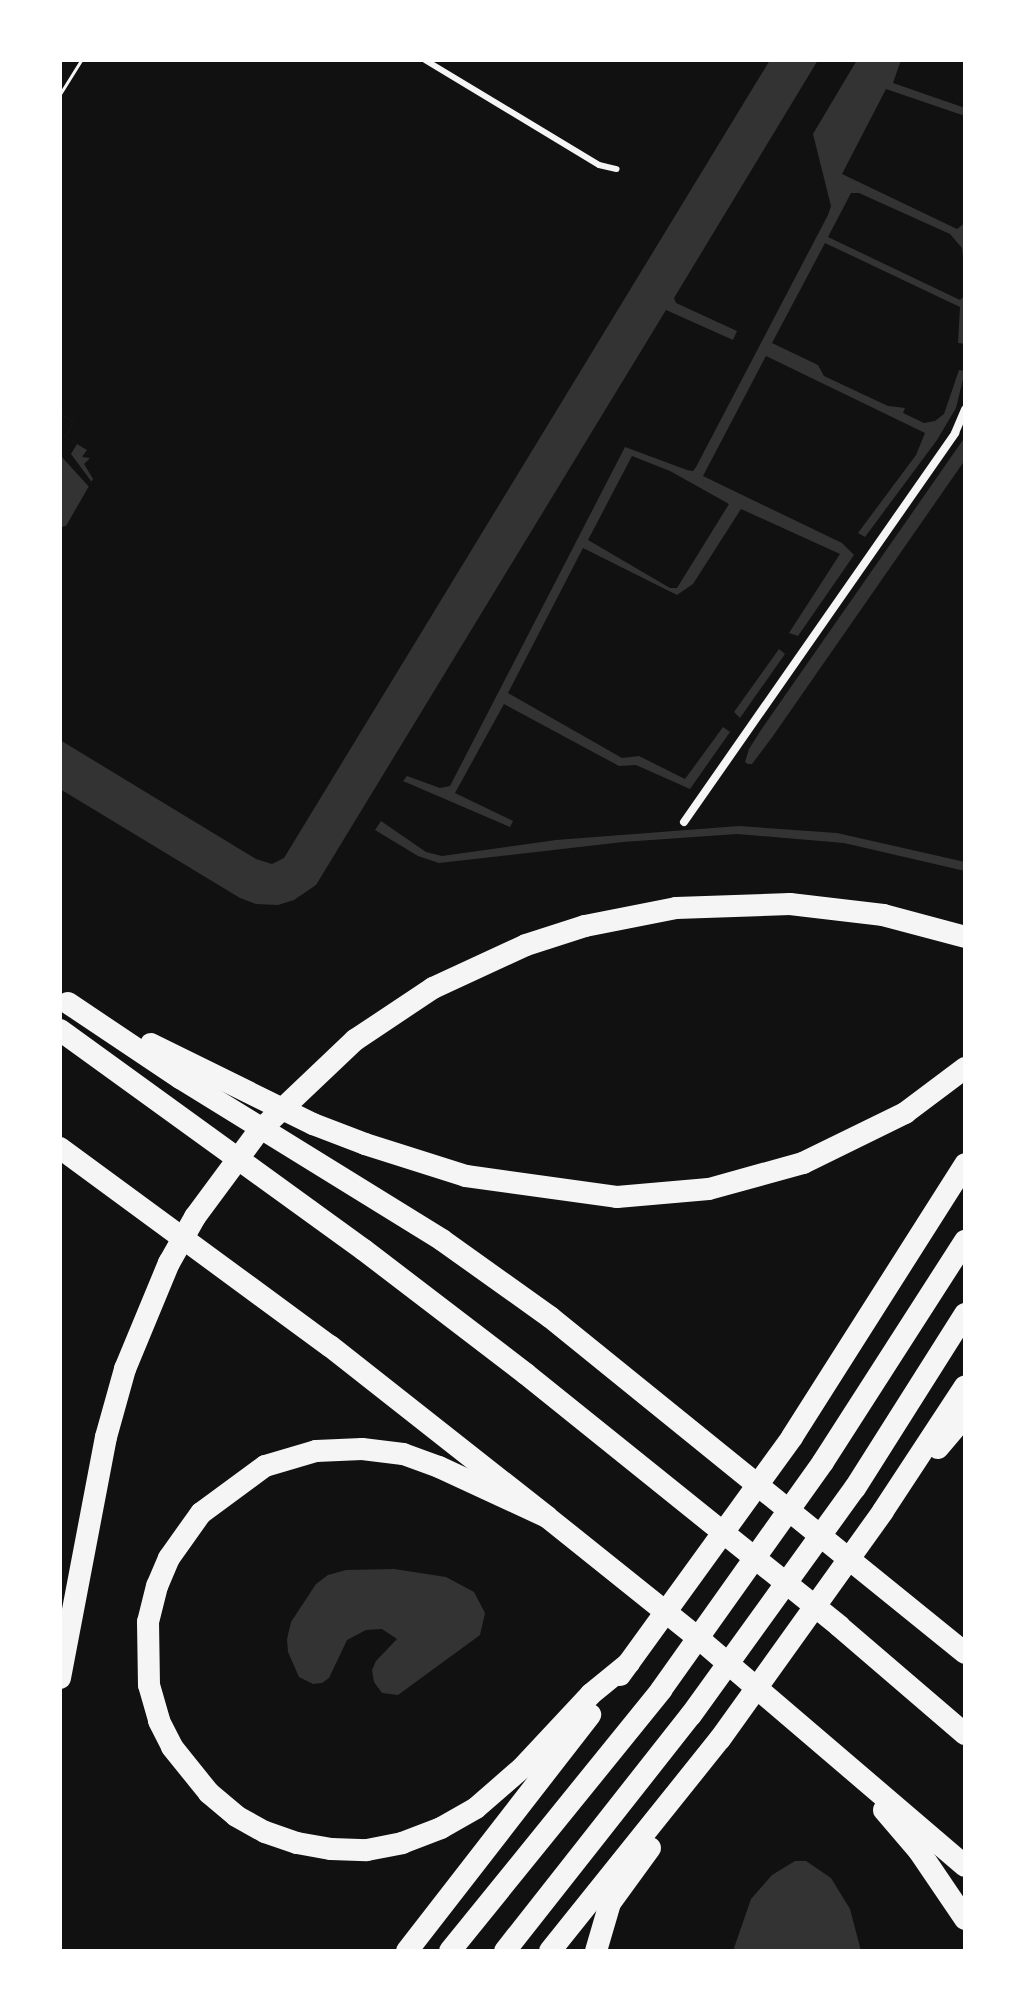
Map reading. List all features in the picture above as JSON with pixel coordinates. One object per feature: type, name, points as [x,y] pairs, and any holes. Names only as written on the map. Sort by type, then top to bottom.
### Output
[{"type":"highway","points":[[60,1678],[106,1437],[125,1369],[146,1311],[188,1228],[225,1173],[276,1112],[334,1058],[388,1015],[466,971],[526,945],[621,917],[676,908],[790,904],[883,915],[965,937]]},
{"type":"highway","points":[[64,1001],[313,1124],[365,1144],[466,1176],[617,1197],[709,1189],[803,1163],[905,1113],[965,1068]]},
{"type":"highway","points":[[64,1001],[180,1078],[442,1240],[550,1317],[965,1653]]},
{"type":"highway","points":[[60,1030],[364,1250],[526,1374],[965,1732]]},
{"type":"highway","points":[[60,1148],[330,1346],[547,1517],[846,1763],[965,1866]]},
{"type":"highway","points":[[407,1951],[629,1663],[792,1437],[965,1164]]},
{"type":"highway","points":[[450,1951],[661,1690],[823,1462],[965,1241]]},
{"type":"highway","points":[[505,1951],[691,1715],[855,1488],[965,1314]]},
{"type":"highway","points":[[550,1951],[720,1739],[883,1511],[965,1386]]},
{"type":"highway","points":[[906,1474],[935,1451],[965,1416]]},
{"type":"highway","points":[[547,1517],[439,1467],[403,1454],[362,1449],[316,1451],[265,1466],[217,1497],[201,1513],[169,1558],[157,1586],[147,1634],[149,1685],[159,1721],[172,1747],[209,1793],[236,1816],[265,1832],[297,1843],[331,1849],[390,1846],[441,1828],[476,1808],[522,1768],[591,1694],[629,1663]]},
{"type":"highway","points":[[846,1763],[919,1851],[965,1919]]},
{"type":"highway","points":[[596,1951],[610,1903],[655,1841],[692,1774]]},
{"type":"street","points":[[684,822],[955,433],[965,409]]},
{"type":"lane","points":[[425,60],[599,165],[617,169]]},
{"type":"path","points":[[60,94],[81,60]]},
{"type":"shaded area","points":[[770,60],[818,60],[674,298],[676,303],[737,331],[733,340],[666,310],[316,885],[294,900],[278,905],[256,904],[240,898],[60,789],[60,740],[256,859],[272,864],[284,858]]},
{"type":"shaded area","points":[[857,60],[901,60],[893,83],[965,108],[965,116],[886,89],[842,174],[957,229],[965,223],[965,277],[962,248],[950,234],[859,193],[851,193],[828,237],[960,300],[965,295],[965,344],[958,343],[960,307],[825,243],[772,343],[818,365],[824,376],[888,406],[905,408],[903,413],[924,423],[935,421],[944,414],[959,370],[965,371],[956,408],[937,440],[865,537],[858,533],[916,455],[925,433],[766,356],[703,476],[842,543],[854,555],[798,636],[789,633],[840,554],[741,509],[693,584],[677,595],[583,548],[508,693],[622,758],[639,756],[685,779],[723,727],[730,732],[690,789],[636,765],[619,766],[504,704],[455,793],[513,821],[510,827],[403,781],[407,776],[440,788],[450,786],[625,447],[687,470],[693,471],[696,467],[828,215],[831,206],[813,134]],"holes":[[[632,456],[670,471],[729,504],[677,588],[670,588],[588,540]]]},
{"type":"shaded area","points":[[60,414],[74,422],[65,437],[87,450],[82,457],[90,458],[84,464],[93,479],[66,526],[60,527]]},
{"type":"shaded area","points":[[965,437],[965,460],[773,736],[752,764],[745,762],[761,730]]},
{"type":"shaded area","points":[[779,649],[785,654],[740,718],[734,712]]},
{"type":"shaded area","points":[[381,821],[426,852],[442,856],[556,840],[739,826],[837,833],[965,862],[965,871],[844,843],[737,834],[623,842],[439,863],[418,856],[375,830]]},
{"type":"shaded area","points":[[394,1569],[446,1577],[474,1592],[485,1613],[480,1635],[398,1695],[382,1693],[374,1682],[372,1670],[376,1661],[397,1639],[382,1629],[366,1630],[347,1640],[329,1678],[322,1683],[313,1684],[299,1677],[288,1652],[287,1639],[291,1622],[316,1584],[328,1575],[346,1570]]},
{"type":"shaded area","points":[[795,1861],[806,1861],[831,1878],[850,1909],[861,1951],[733,1951],[751,1899],[772,1875]]},
{"type":"pier","points":[[60,414],[74,422],[65,437],[77,444],[71,454],[94,485],[91,489],[60,455]]}]
